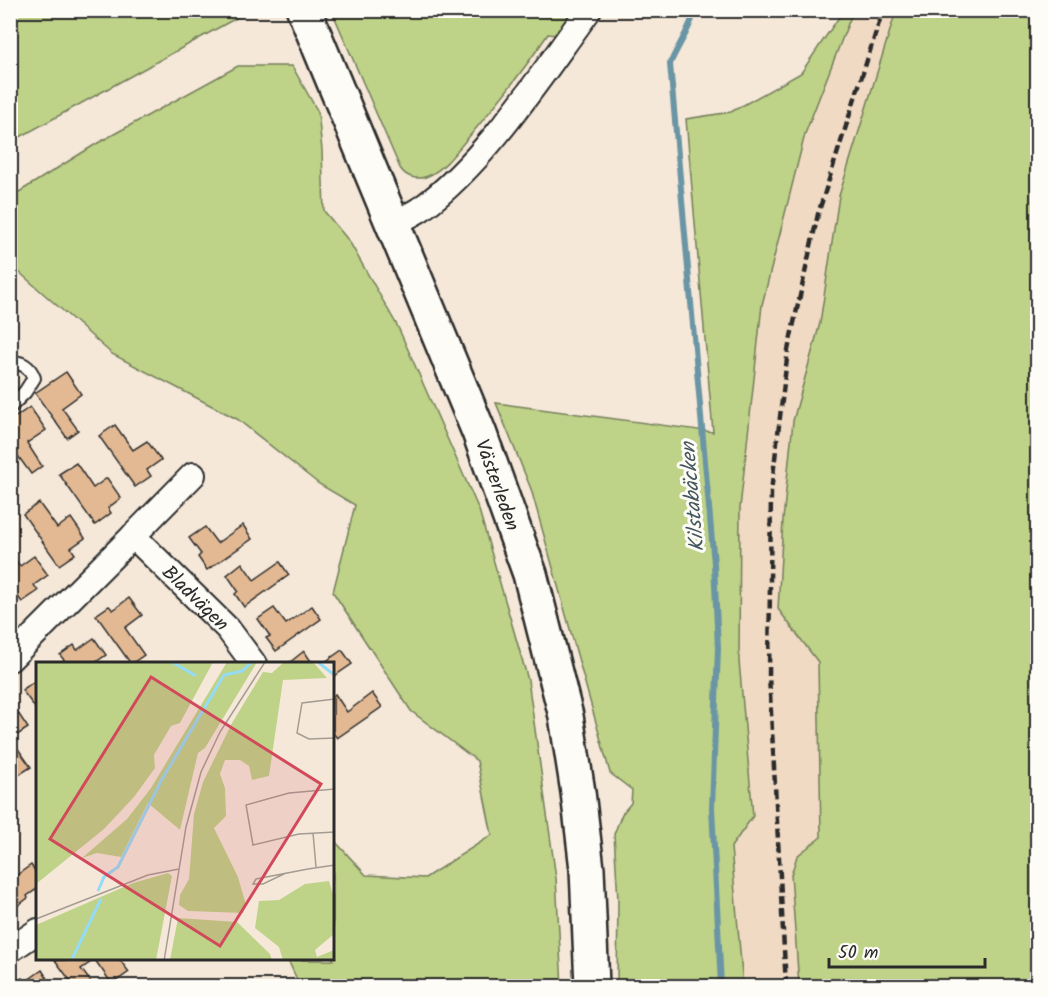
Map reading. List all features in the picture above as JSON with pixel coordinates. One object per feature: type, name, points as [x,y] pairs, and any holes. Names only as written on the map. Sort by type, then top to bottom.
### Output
[{"type":"street","name":"Västerleden","points":[[304,10],[479,432],[530,574],[566,716],[578,792],[586,869],[592,987]]},
{"type":"street","points":[[393,224],[420,209],[453,182],[466,168],[514,111],[589,10]]},
{"type":"street","points":[[10,659],[193,475]]},
{"type":"street","name":"Bladvägen","points":[[133,536],[228,629],[253,662]]},
{"type":"street","points":[[10,950],[36,932]]},
{"type":"lane","points":[[10,363],[25,364],[34,378],[25,392],[10,407]]},
{"type":"shaded area","points":[[853,11],[896,11],[888,35],[820,323],[793,421],[783,520],[778,609],[818,662],[821,837],[798,856],[791,875],[799,986],[743,986],[731,847],[753,816],[739,661],[740,508],[762,305],[805,134]]},
{"type":"green space","points":[[11,10],[249,10],[249,11],[11,142]]},
{"type":"green space","points":[[850,10],[853,11],[805,134],[762,305],[740,508],[739,661],[753,816],[731,847],[743,986],[617,986],[618,900],[614,834],[622,814],[631,803],[632,790],[610,773],[531,489],[496,403],[713,432],[686,119],[731,112],[801,73],[839,17]]},
{"type":"green space","points":[[332,11],[573,11],[556,35],[548,34],[452,158],[437,171],[418,178],[406,175],[400,168]]},
{"type":"green space","points":[[896,11],[1037,11],[1037,986],[799,986],[791,875],[797,856],[821,837],[818,662],[778,609],[783,520],[793,421],[820,323],[839,196]]},
{"type":"green space","points":[[238,66],[292,66],[318,112],[324,211],[349,241],[398,327],[479,510],[528,680],[556,878],[562,986],[300,986],[288,961],[334,961],[334,840],[366,875],[425,878],[492,835],[477,761],[411,711],[333,592],[355,505],[319,484],[237,419],[112,354],[11,265],[11,197],[96,144]]},
{"type":"building","points":[[66,372],[81,394],[62,408],[78,430],[67,438],[35,393]]},
{"type":"building","points":[[30,407],[46,430],[27,443],[42,466],[31,474],[10,445],[10,421]]},
{"type":"building","points":[[115,425],[133,450],[147,441],[161,460],[147,470],[151,476],[135,487],[99,436]]},
{"type":"building","points":[[76,463],[93,488],[107,478],[121,498],[108,508],[111,513],[95,525],[59,474]]},
{"type":"building","points":[[39,503],[57,528],[71,518],[85,538],[71,548],[75,554],[59,565],[23,514]]},
{"type":"building","points":[[243,525],[252,539],[207,570],[198,557],[201,554],[189,538],[205,527],[217,543]]},
{"type":"building","points":[[10,553],[20,566],[34,556],[48,575],[34,585],[38,591],[22,602],[10,587]]},
{"type":"building","points":[[280,562],[289,575],[244,607],[235,594],[238,591],[227,575],[242,563],[254,580]]},
{"type":"building","points":[[129,598],[142,615],[125,628],[144,655],[134,662],[130,662],[96,615],[109,606],[113,610]]},
{"type":"building","points":[[312,606],[321,619],[276,651],[266,638],[270,636],[258,619],[274,608],[286,624]]},
{"type":"building","points":[[94,638],[106,655],[96,662],[65,662],[60,655],[74,645],[77,650]]},
{"type":"building","points":[[342,650],[352,664],[334,676],[334,662],[325,662]]},
{"type":"building","points":[[304,651],[312,662],[290,662]]},
{"type":"building","points":[[36,682],[36,709],[22,690]]},
{"type":"building","points":[[372,693],[382,707],[337,738],[334,734],[335,694],[347,712]]},
{"type":"building","points":[[16,710],[28,728],[11,739],[31,767],[17,776],[10,767],[10,714]]},
{"type":"building","points":[[31,865],[36,872],[36,889],[13,909],[10,905],[10,873],[14,877]]},
{"type":"building","points":[[56,961],[93,961],[81,969],[94,986],[74,986]]},
{"type":"building","points":[[96,961],[121,961],[129,972],[112,984]]},
{"type":"building","points":[[42,970],[52,986],[10,986],[22,978],[25,982]]},
{"type":"waterway","name":"Kilstabäcken","points":[[695,10],[670,64],[714,564],[718,648],[712,808],[721,986]]},
{"type":"railway","points":[[786,986],[769,676],[771,492],[788,350],[818,214],[883,10]]}]
